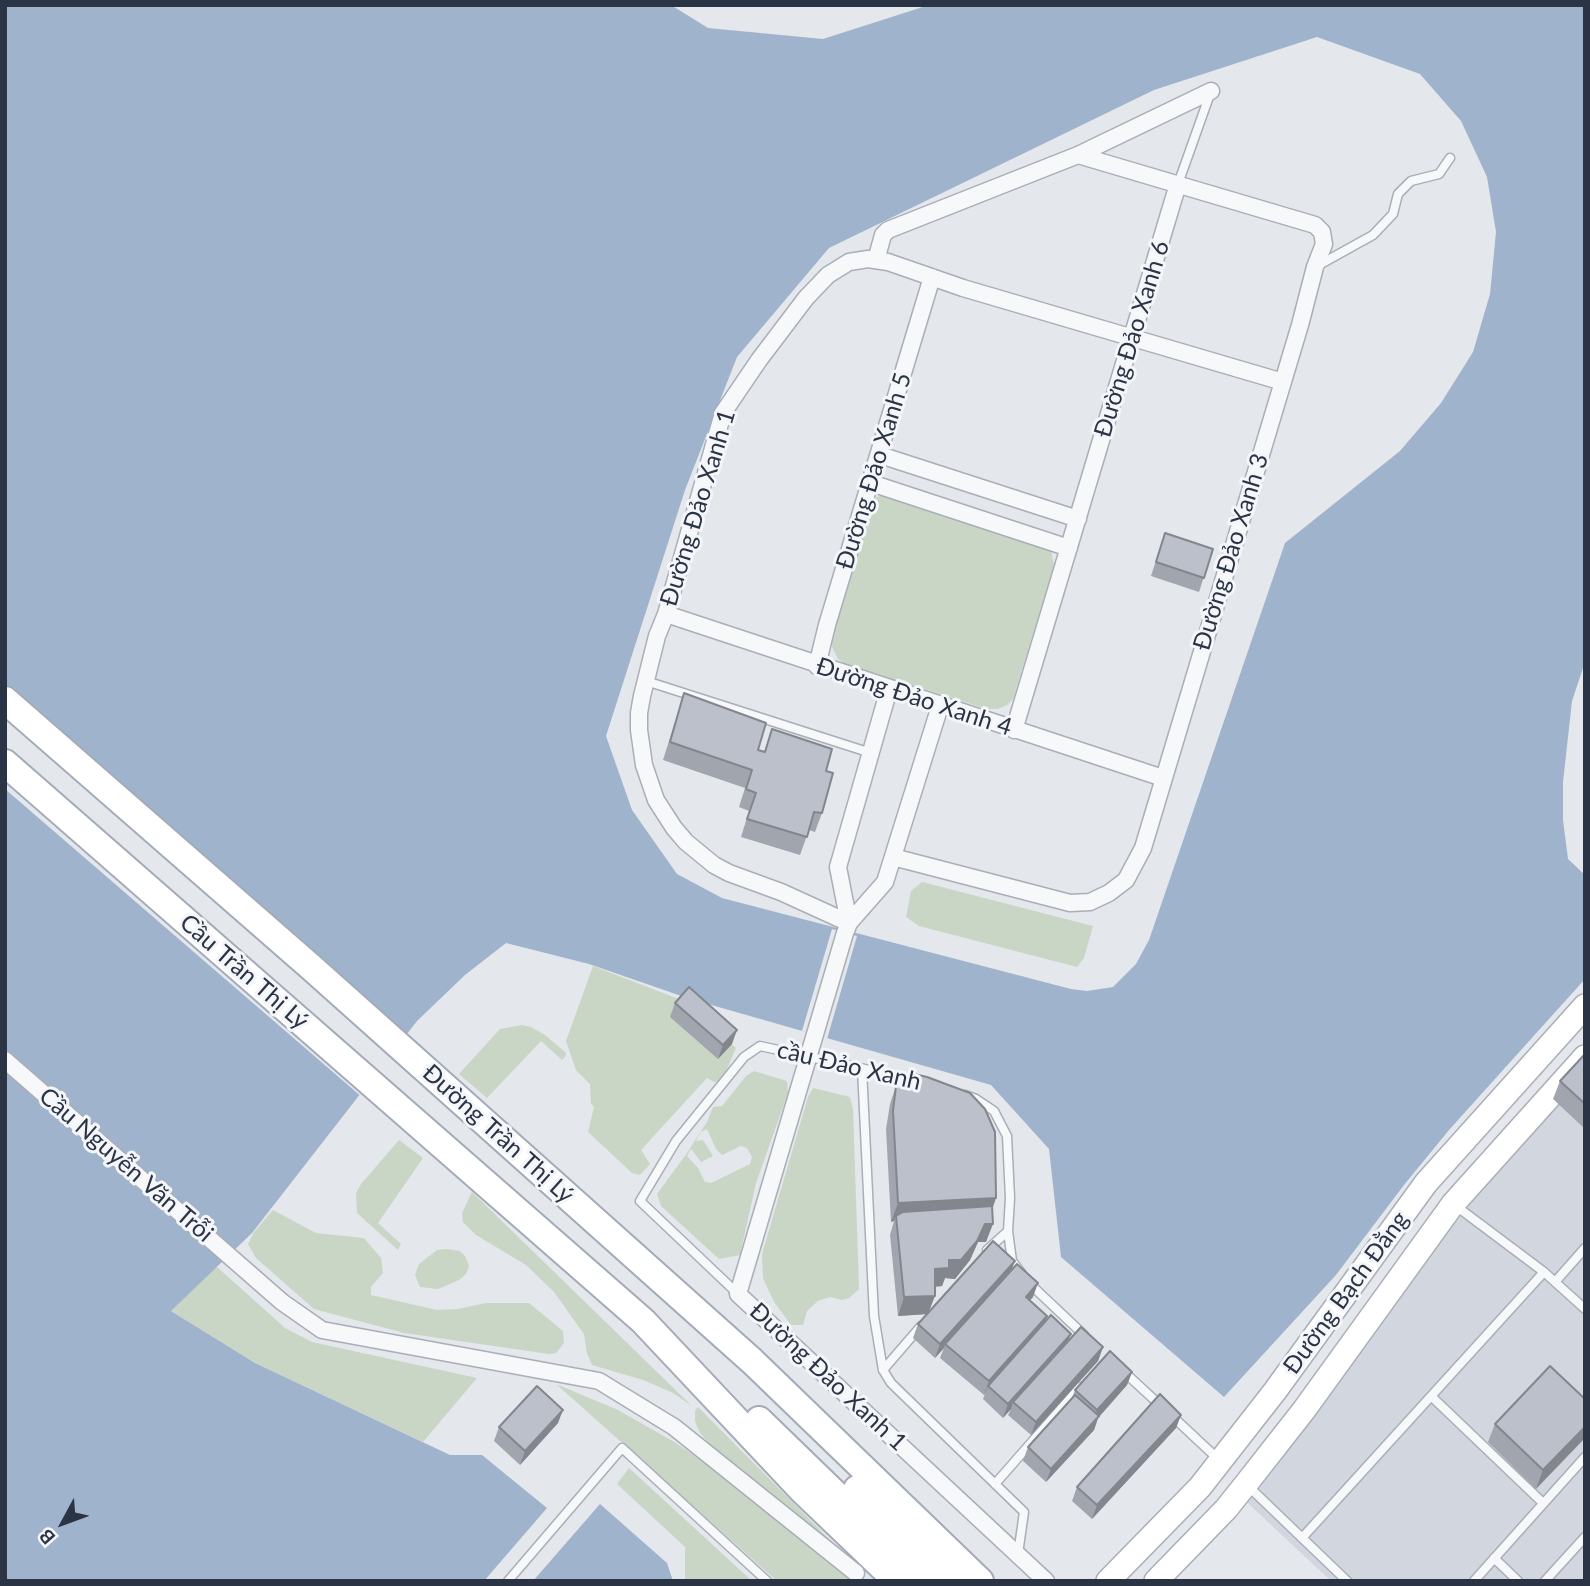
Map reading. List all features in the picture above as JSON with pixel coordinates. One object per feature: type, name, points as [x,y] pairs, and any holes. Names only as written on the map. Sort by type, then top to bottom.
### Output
[{"type":"main road","name":"Đường Trần Thị Lý","points":[[5,700],[752,1361],[979,1581]]},
{"type":"main road","name":"Cầu Trần Thị Lý","points":[[5,763],[482,1180]]},
{"type":"main road","name":"Đường Bạch Đằng","points":[[1108,1581],[1200,1487],[1275,1391],[1426,1183],[1585,1006]]},
{"type":"main road","name":"Đường Bạch Đằng","points":[[1156,1581],[1226,1509],[1246,1484],[1304,1410],[1453,1204],[1585,1058]]},
{"type":"main road","name":"Đường Trần Thị Lý","points":[[482,1180],[643,1321],[802,1490],[897,1581]]},
{"type":"main road","points":[[1426,1183],[1453,1204]]},
{"type":"main road","points":[[667,1287],[739,1374],[952,1581]]},
{"type":"main road","points":[[643,1321],[727,1388],[925,1581]]},
{"type":"main road","points":[[1220,1461],[1246,1484]]},
{"type":"street","name":"Đường Đảo Xanh 6","points":[[876,260],[883,235],[888,230],[1077,155],[1211,91]]},
{"type":"street","name":"Đường Đảo Xanh 3","points":[[893,857],[1070,903],[1090,902],[1109,893],[1126,880],[1136,863],[1163,778],[1324,244],[1322,232],[1315,225],[1077,155]]},
{"type":"street","name":"Đường Đảo Xanh 6","points":[[1014,730],[1178,184]]},
{"type":"street","name":"Đường Đảo Xanh 1","points":[[847,928],[781,892],[747,881],[714,865],[699,854],[674,828],[656,800],[640,748],[639,713],[646,681],[717,430],[733,396],[806,298],[828,275],[849,262],[876,260],[1132,339],[1283,382]]},
{"type":"street","name":"Đường Đảo Xanh 5","points":[[817,666],[932,277]]},
{"type":"street","points":[[880,455],[1078,519]]},
{"type":"street","points":[[872,483],[1069,548]]},
{"type":"street","name":"Đường Đảo Xanh 4","points":[[666,614],[1163,778]]},
{"type":"street","name":"Đường Đảo Xanh 1","points":[[847,928],[838,867],[889,689]]},
{"type":"street","name":"Đường Đảo Xanh 1","points":[[940,706],[885,882],[847,928],[738,1294],[1046,1581]]},
{"type":"street","name":"Cầu Nguyễn Văn Trỗi","points":[[5,1060],[282,1302],[322,1329],[599,1381],[674,1427],[856,1573]]},
{"type":"lane","name":"Đường Đảo Xanh 6","points":[[1178,184],[1211,91]]},
{"type":"lane","points":[[1315,267],[1373,235],[1394,214],[1398,194],[1410,181],[1439,174],[1450,158]]},
{"type":"lane","points":[[646,681],[870,752]]},
{"type":"lane","points":[[674,690],[685,707]]},
{"type":"lane","points":[[812,747],[830,739]]},
{"type":"lane","name":"cầu Đảo Xanh","points":[[738,1294],[640,1201],[676,1141],[744,1057],[760,1046],[924,1082]]},
{"type":"lane","points":[[862,1069],[874,1316],[883,1370],[891,1383],[1024,1512],[1018,1554]]},
{"type":"lane","name":"cầu Đảo Xanh","points":[[955,1092],[976,1099],[994,1111],[1007,1136],[1010,1198],[1008,1231],[1012,1261],[1029,1283],[1088,1339]]},
{"type":"lane","points":[[1453,1204],[1544,1272],[1585,1309]]},
{"type":"lane","points":[[977,1261],[1008,1231]]},
{"type":"lane","points":[[1555,1282],[1585,1248]]},
{"type":"lane","points":[[1302,1538],[1544,1272]]},
{"type":"lane","points":[[883,1370],[926,1321]]},
{"type":"lane","points":[[1118,1366],[1220,1461]]},
{"type":"lane","points":[[995,1484],[1090,1376]]},
{"type":"lane","points":[[1431,1396],[1543,1503]]},
{"type":"lane","points":[[508,1581],[622,1448],[767,1581]]},
{"type":"lane","points":[[1474,1581],[1583,1461]]},
{"type":"lane","points":[[1246,1484],[1347,1581]]},
{"type":"lane","points":[[1545,1581],[1585,1537]]},
{"type":"lane","points":[[1494,1558],[1518,1581]]},
{"type":"shaded area","points":[[1585,1052],[1585,1581],[1331,1581],[1236,1492]]},
{"type":"green space","points":[[887,493],[1050,545],[1054,565],[1013,699],[1007,705],[998,709],[987,709],[846,664],[838,659],[832,647],[833,636],[870,509],[875,498]]},
{"type":"green space","points":[[922,882],[1093,926],[1084,958],[1077,967],[919,926],[906,917],[911,891]]},
{"type":"green space","points":[[593,966],[684,1001],[736,1048],[722,1081],[714,1082],[707,1078],[641,1150],[650,1164],[640,1175],[632,1173],[588,1132],[594,1107],[591,1104],[590,1084],[576,1070],[566,1041]]},
{"type":"green space","points":[[522,1025],[545,1035],[566,1053],[565,1057],[562,1060],[541,1041],[487,1098],[459,1074],[500,1029]]},
{"type":"green space","points":[[754,1071],[787,1081],[788,1093],[756,1183],[740,1255],[719,1259],[661,1206],[657,1194],[707,1122],[713,1107],[722,1106],[746,1076]],"holes":[[[707,1129],[716,1149],[722,1155],[741,1146],[747,1148],[752,1157],[750,1164],[711,1183],[705,1182],[698,1168],[687,1156],[691,1149],[701,1162],[713,1156],[703,1140],[696,1141],[701,1132]]]},
{"type":"green space","points":[[813,1088],[850,1097],[853,1109],[859,1289],[849,1298],[842,1300],[830,1297],[818,1301],[807,1311],[803,1325],[791,1325],[774,1302],[763,1278],[762,1254],[808,1097]]},
{"type":"green space","points":[[399,1140],[423,1158],[378,1223],[401,1244],[398,1250],[357,1213],[356,1193]]},
{"type":"green space","points":[[472,1192],[692,1406],[673,1393],[643,1380],[592,1365],[584,1334],[554,1292],[526,1265],[476,1235],[463,1222],[462,1213]]},
{"type":"green space","points":[[273,1210],[316,1233],[364,1238],[381,1258],[383,1273],[371,1287],[371,1295],[437,1310],[486,1303],[529,1303],[563,1331],[564,1343],[556,1353],[549,1354],[404,1333],[314,1309],[256,1258],[248,1244],[254,1232]]},
{"type":"green space","points":[[437,1250],[460,1251],[465,1256],[469,1266],[466,1274],[438,1289],[420,1287],[415,1275],[419,1264]]},
{"type":"green space","points":[[216,1266],[285,1328],[312,1342],[477,1378],[423,1442],[255,1363],[171,1311]]},
{"type":"green space","points":[[556,1384],[618,1410],[676,1443],[726,1477],[857,1581],[777,1581]]},
{"type":"green space","points":[[698,1407],[842,1552],[737,1476],[700,1433],[695,1421]]},
{"type":"green space","points":[[629,1468],[752,1581],[685,1581],[685,1547],[617,1484]]},
{"type":"water","points":[[5,5],[671,5],[708,28],[823,39],[929,5],[1585,5],[1585,662],[1572,701],[1563,782],[1563,820],[1568,859],[1585,875],[1585,979],[1449,1130],[1336,1275],[1224,1397],[1061,1257],[1049,1149],[991,1085],[687,998],[589,964],[506,943],[465,975],[417,1021],[252,1233],[171,1311],[255,1363],[450,1455],[482,1455],[547,1508],[484,1581],[5,1581]],"holes":[[[1317,37],[1420,74],[1461,121],[1487,177],[1496,232],[1490,294],[1473,352],[1441,403],[1400,451],[1285,543],[1149,940],[1136,964],[1113,987],[1087,991],[1071,989],[722,898],[677,874],[632,810],[606,736],[685,490],[737,357],[829,248],[1154,90]]]},
{"type":"water","points":[[600,1504],[667,1563],[673,1581],[533,1581]]},
{"type":"pier","points":[[5,684],[410,1037],[363,1098],[5,789]]},
{"type":"pier","points":[[832,929],[857,936],[827,1039],[802,1031]]},
{"type":"building","points":[[1165,533],[1213,549],[1204,578],[1156,562]]},
{"type":"building","points":[[684,693],[766,723],[758,750],[765,752],[772,729],[832,749],[826,771],[833,773],[822,813],[814,812],[807,837],[747,819],[756,793],[746,789],[752,770],[670,742]]},
{"type":"building","points":[[689,987],[737,1030],[723,1045],[675,1003]]},
{"type":"building","points":[[1585,1054],[1585,1104],[1560,1081]]},
{"type":"building","points":[[910,1073],[970,1093],[985,1109],[995,1132],[996,1198],[898,1203],[893,1111],[896,1086]]},
{"type":"building","points":[[992,1206],[993,1224],[985,1224],[977,1241],[961,1260],[949,1260],[949,1268],[935,1269],[935,1296],[904,1297],[896,1216],[903,1212]]},
{"type":"building","points":[[993,1241],[1015,1261],[940,1344],[918,1324]]},
{"type":"building","points":[[1017,1264],[1038,1283],[1026,1297],[1047,1316],[989,1381],[945,1344]]},
{"type":"building","points":[[1051,1315],[1071,1334],[1008,1404],[988,1386]]},
{"type":"building","points":[[1081,1327],[1103,1347],[1036,1422],[1013,1402]]},
{"type":"building","points":[[1110,1351],[1132,1372],[1097,1410],[1075,1390]]},
{"type":"building","points":[[1550,1366],[1585,1399],[1585,1427],[1543,1470],[1495,1424]]},
{"type":"building","points":[[537,1386],[563,1410],[525,1451],[499,1427]]},
{"type":"building","points":[[1160,1394],[1181,1415],[1097,1505],[1077,1487]]},
{"type":"building","points":[[1075,1395],[1099,1416],[1051,1469],[1028,1447]]}]
